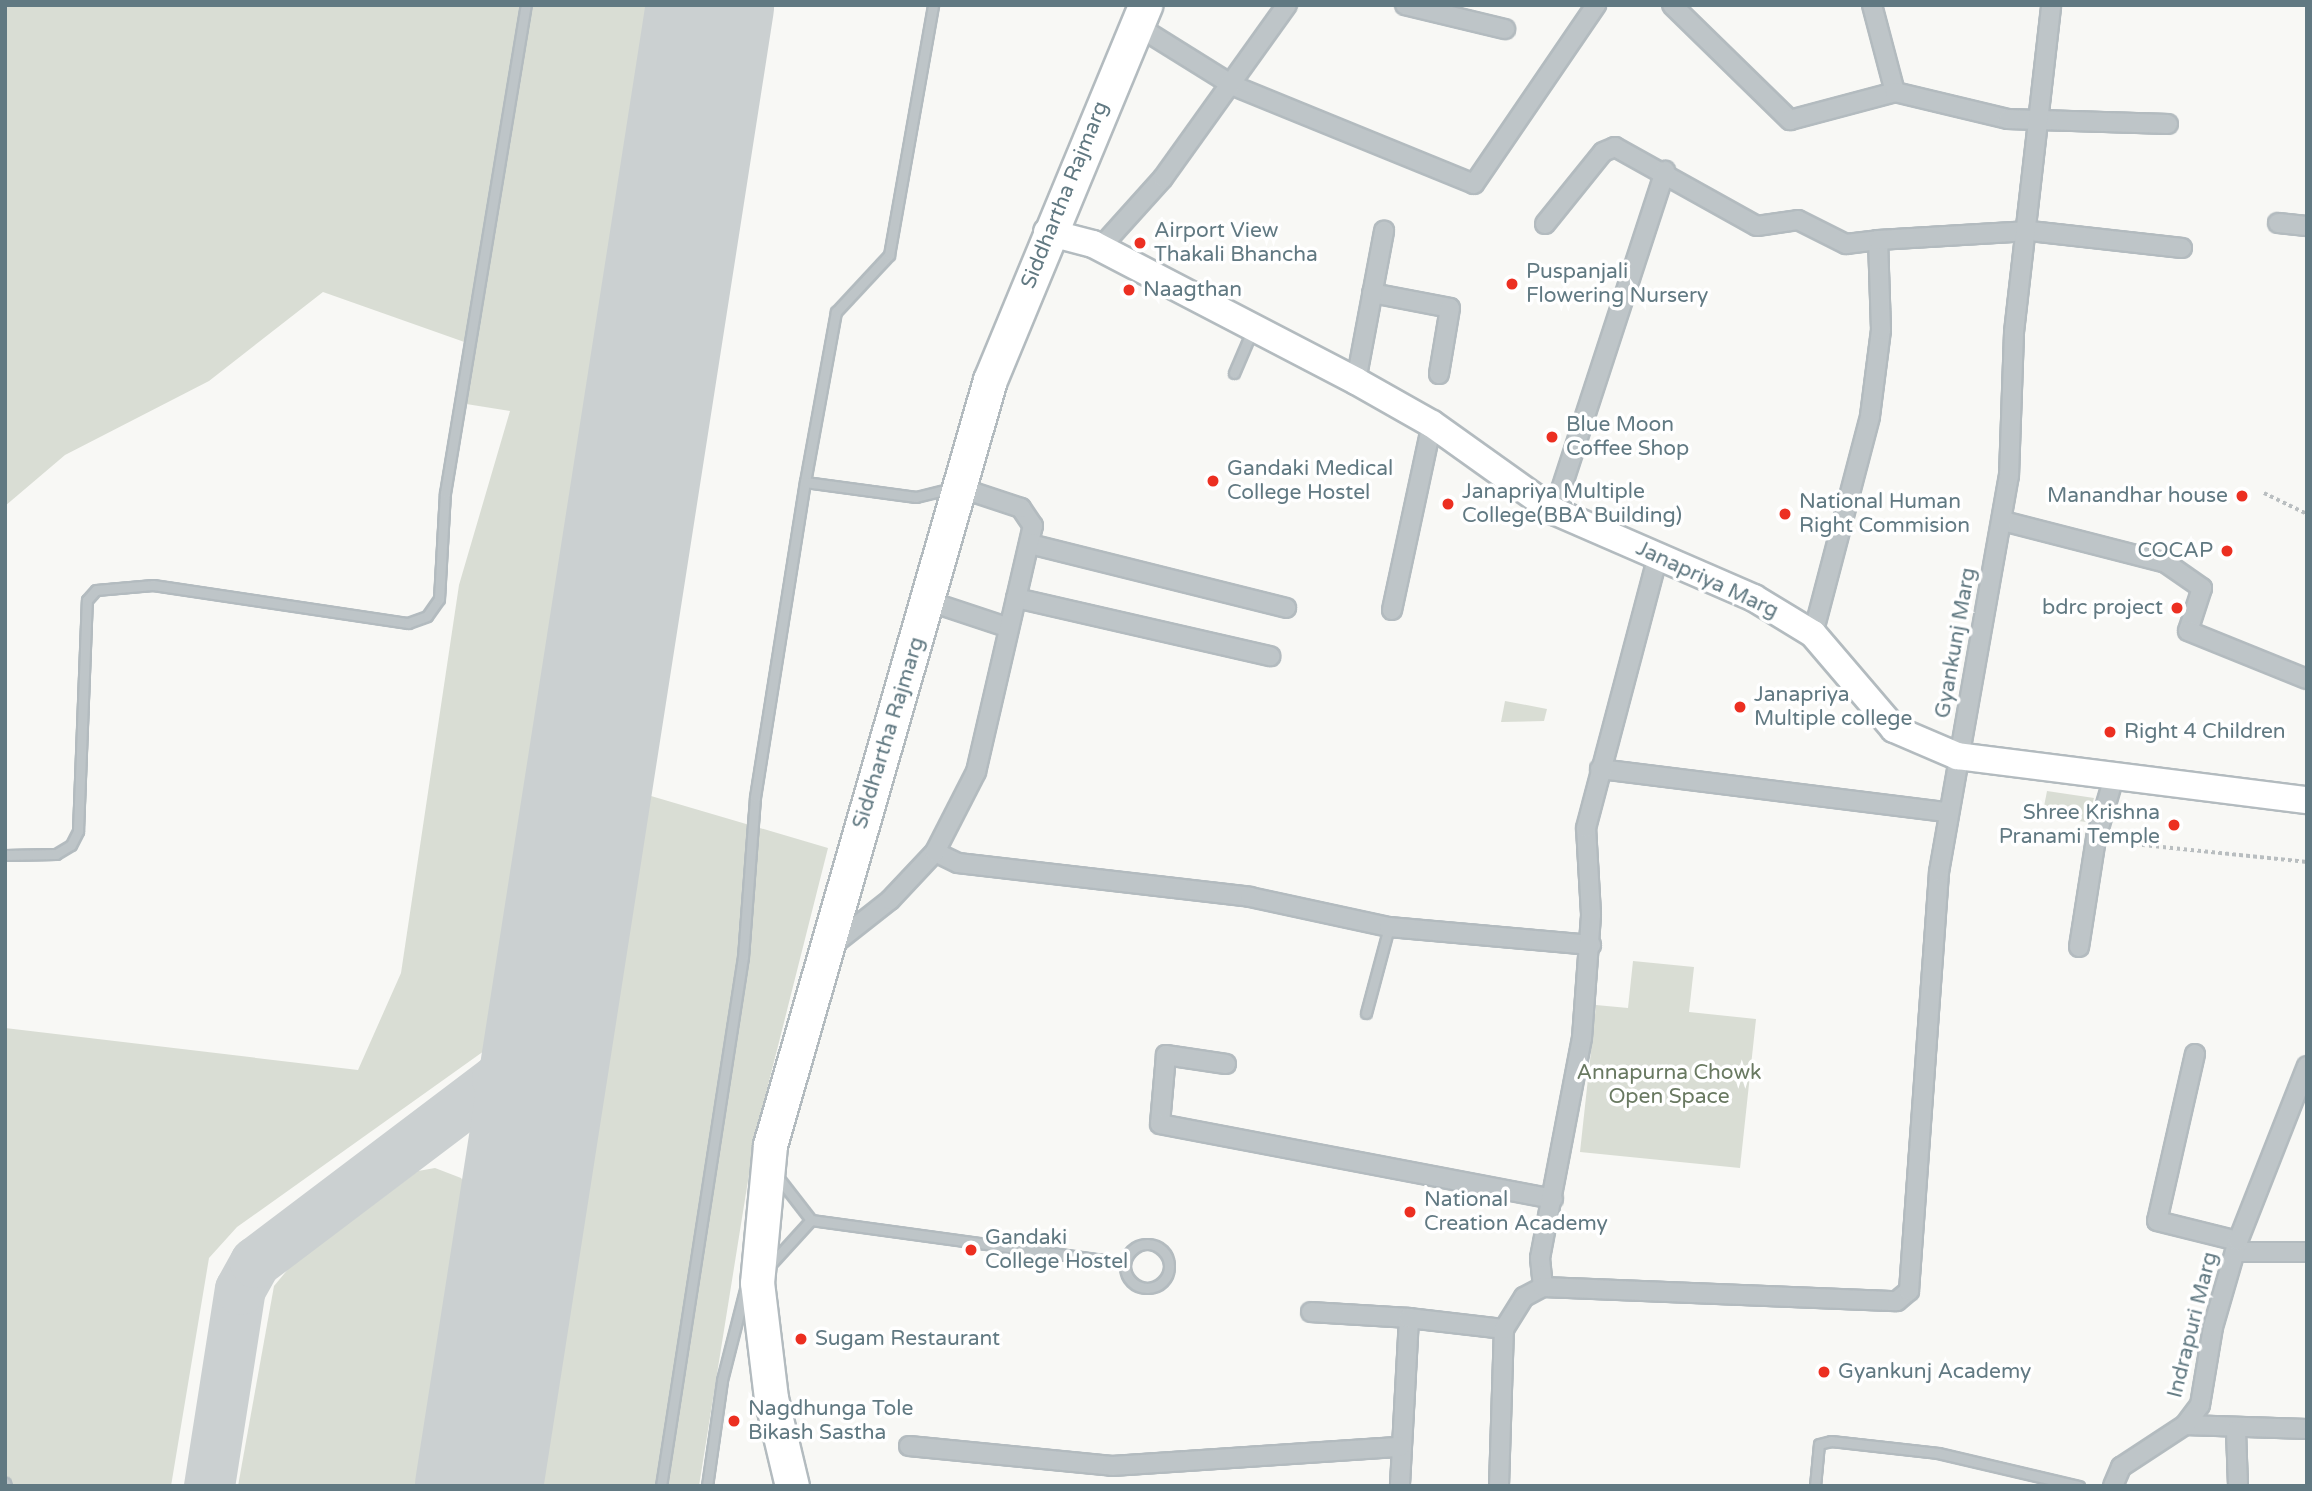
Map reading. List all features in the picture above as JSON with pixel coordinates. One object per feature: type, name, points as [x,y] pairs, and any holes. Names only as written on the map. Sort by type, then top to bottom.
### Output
[{"type":"highway","name":"Siddhartha Rajmarg","points":[[792,1486],[771,1398],[757,1283],[766,1171],[958,487],[1047,232],[1140,15]]},
{"type":"main road","name":"Janapriya Marg","points":[[1047,232],[1100,248],[1252,331],[1356,380],[1432,424],[1554,511],[1754,598],[1813,634],[1894,729],[1957,756],[2307,800]]},
{"type":"street","points":[[1100,248],[1234,86],[1287,5]]},
{"type":"street","points":[[1405,5],[1505,29]]},
{"type":"street","points":[[1140,15],[1234,86],[1474,184],[1596,5]]},
{"type":"street","points":[[1872,5],[1895,92]]},
{"type":"street","name":"Gyankunj Marg","points":[[1543,1287],[1897,1300],[1909,1291],[1947,811],[2003,521],[2014,332],[2029,231],[2030,171],[2042,123],[2051,5]]},
{"type":"street","points":[[1680,8],[1790,120],[1895,92],[1941,107],[2042,123],[2168,124]]},
{"type":"street","points":[[1545,224],[1603,152],[1615,147],[1665,171],[1757,226],[1798,220],[1846,244],[2029,231],[2182,248]]},
{"type":"street","points":[[1554,511],[1665,171]]},
{"type":"street","points":[[2278,223],[2307,226]]},
{"type":"street","points":[[1356,380],[1384,231]]},
{"type":"street","points":[[1813,634],[1870,416],[1881,330],[1878,240]]},
{"type":"street","points":[[1372,293],[1450,308],[1439,374]]},
{"type":"street","points":[[1392,610],[1432,424]]},
{"type":"street","points":[[826,950],[890,900],[935,852],[976,772],[1033,526],[1021,508],[958,487]]},
{"type":"street","points":[[2003,521],[2166,563],[2202,588],[2188,631],[2307,679]]},
{"type":"street","points":[[1030,544],[1286,608]]},
{"type":"street","points":[[1499,1486],[1504,1329],[1524,1297],[1543,1287],[1540,1258],[1571,1121],[1591,945],[1586,828],[1658,555]]},
{"type":"street","points":[[1016,598],[1270,656]]},
{"type":"street","points":[[928,601],[1009,628]]},
{"type":"street","points":[[1601,769],[1947,811]]},
{"type":"street","points":[[2079,947],[2096,838],[2115,774]]},
{"type":"street","points":[[935,852],[958,863],[1250,897],[1389,927],[1591,945]]},
{"type":"street","points":[[2195,1054],[2157,1221],[2236,1246],[2307,1252]]},
{"type":"street","points":[[1226,1064],[1166,1055],[1160,1124],[1553,1199]]},
{"type":"street","name":"Indrapuri Marg","points":[[2113,1486],[2121,1467],[2185,1425],[2200,1405],[2236,1246],[2307,1066]]},
{"type":"street","points":[[1311,1312],[1409,1318],[1504,1329]]},
{"type":"street","points":[[1400,1486],[1409,1318]]},
{"type":"street","points":[[2185,1425],[2236,1431],[2307,1429]]},
{"type":"street","points":[[2236,1431],[2238,1486]]},
{"type":"street","points":[[909,1446],[1112,1466],[1401,1447]]},
{"type":"lane","points":[[5,855],[56,854],[71,845],[78,831],[87,600],[96,590],[153,585],[408,623],[427,616],[439,599],[445,493],[526,5]]},
{"type":"lane","points":[[661,1486],[743,957],[755,797],[804,482],[836,312],[889,255],[933,5]]},
{"type":"lane","points":[[1234,373],[1252,331]]},
{"type":"lane","points":[[804,482],[916,497],[958,487]]},
{"type":"lane","points":[[1366,1013],[1389,927]]},
{"type":"lane","points":[[766,1171],[791,1191],[811,1220],[1125,1263]]},
{"type":"lane","points":[[757,1283],[811,1220]]},
{"type":"lane","points":[[707,1486],[722,1380],[760,1227]]},
{"type":"lane","points":[[1153,1245],[1164,1252],[1169,1270],[1160,1284],[1144,1288],[1129,1279],[1125,1263],[1138,1246],[1153,1245]]},
{"type":"lane","points":[[1815,1486],[1819,1444],[1831,1441],[1938,1453],[2079,1486]]},
{"type":"path","points":[[2263,492],[2307,514]]},
{"type":"path","points":[[2096,838],[2307,862]]},
{"type":"green space","points":[[5,5],[661,5],[491,1046],[237,1227],[209,1258],[171,1486],[5,1486],[5,1028],[358,1070],[401,973],[459,585],[510,411],[460,403],[470,344],[323,292],[209,381],[65,455],[5,506]]},
{"type":"green space","points":[[1505,701],[1547,709],[1544,721],[1501,722]]},
{"type":"green space","points":[[634,791],[828,848],[755,1137],[699,1486],[526,1486]]},
{"type":"green space","points":[[2047,791],[2094,798],[2087,822],[2042,817]]},
{"type":"green space","name":"Annapurna Chowk Open Space","points":[[1633,961],[1694,967],[1689,1012],[1756,1019],[1740,1168],[1580,1152],[1596,1005],[1628,1008]]},
{"type":"green space","points":[[435,1168],[461,1178],[478,1203],[434,1486],[238,1486],[274,1286],[289,1268],[418,1171]]},
{"type":"taxiway","points":[[209,1486],[240,1289],[255,1262],[497,1079],[535,1044],[553,1014]]},
{"type":"runway","points":[[479,1486],[710,5]]},
{"type":"place","name":"Airport View Thakali Bhancha","points":[[1140,243]]},
{"type":"place","name":"Puspanjali Flowering Nursery","points":[[1512,284]]},
{"type":"place","name":"Naagthan","points":[[1129,290]]},
{"type":"place","name":"Blue Moon Coffee Shop","points":[[1552,437]]},
{"type":"place","name":"Gandaki Medical College Hostel","points":[[1213,481]]},
{"type":"place","name":"Manandhar house","points":[[2242,496]]},
{"type":"place","name":"Janapriya Multiple College(BBA Building)","points":[[1448,504]]},
{"type":"place","name":"National Human Right Commision","points":[[1785,514]]},
{"type":"place","name":"COCAP","points":[[2227,551]]},
{"type":"place","name":"bdrc project","points":[[2177,608]]},
{"type":"place","name":"Janapriya Multiple college","points":[[1740,707]]},
{"type":"place","name":"Right 4 Children","points":[[2110,732]]},
{"type":"place","name":"Shree Krishna Pranami Temple","points":[[2174,825]]},
{"type":"place","name":"National Creation Academy","points":[[1410,1212]]},
{"type":"place","name":"Gandaki College Hostel","points":[[971,1250]]},
{"type":"place","name":"Sugam Restaurant","points":[[801,1339]]},
{"type":"place","name":"Gyankunj Academy","points":[[1824,1372]]},
{"type":"place","name":"Nagdhunga Tole Bikash Sastha","points":[[734,1421]]}]
